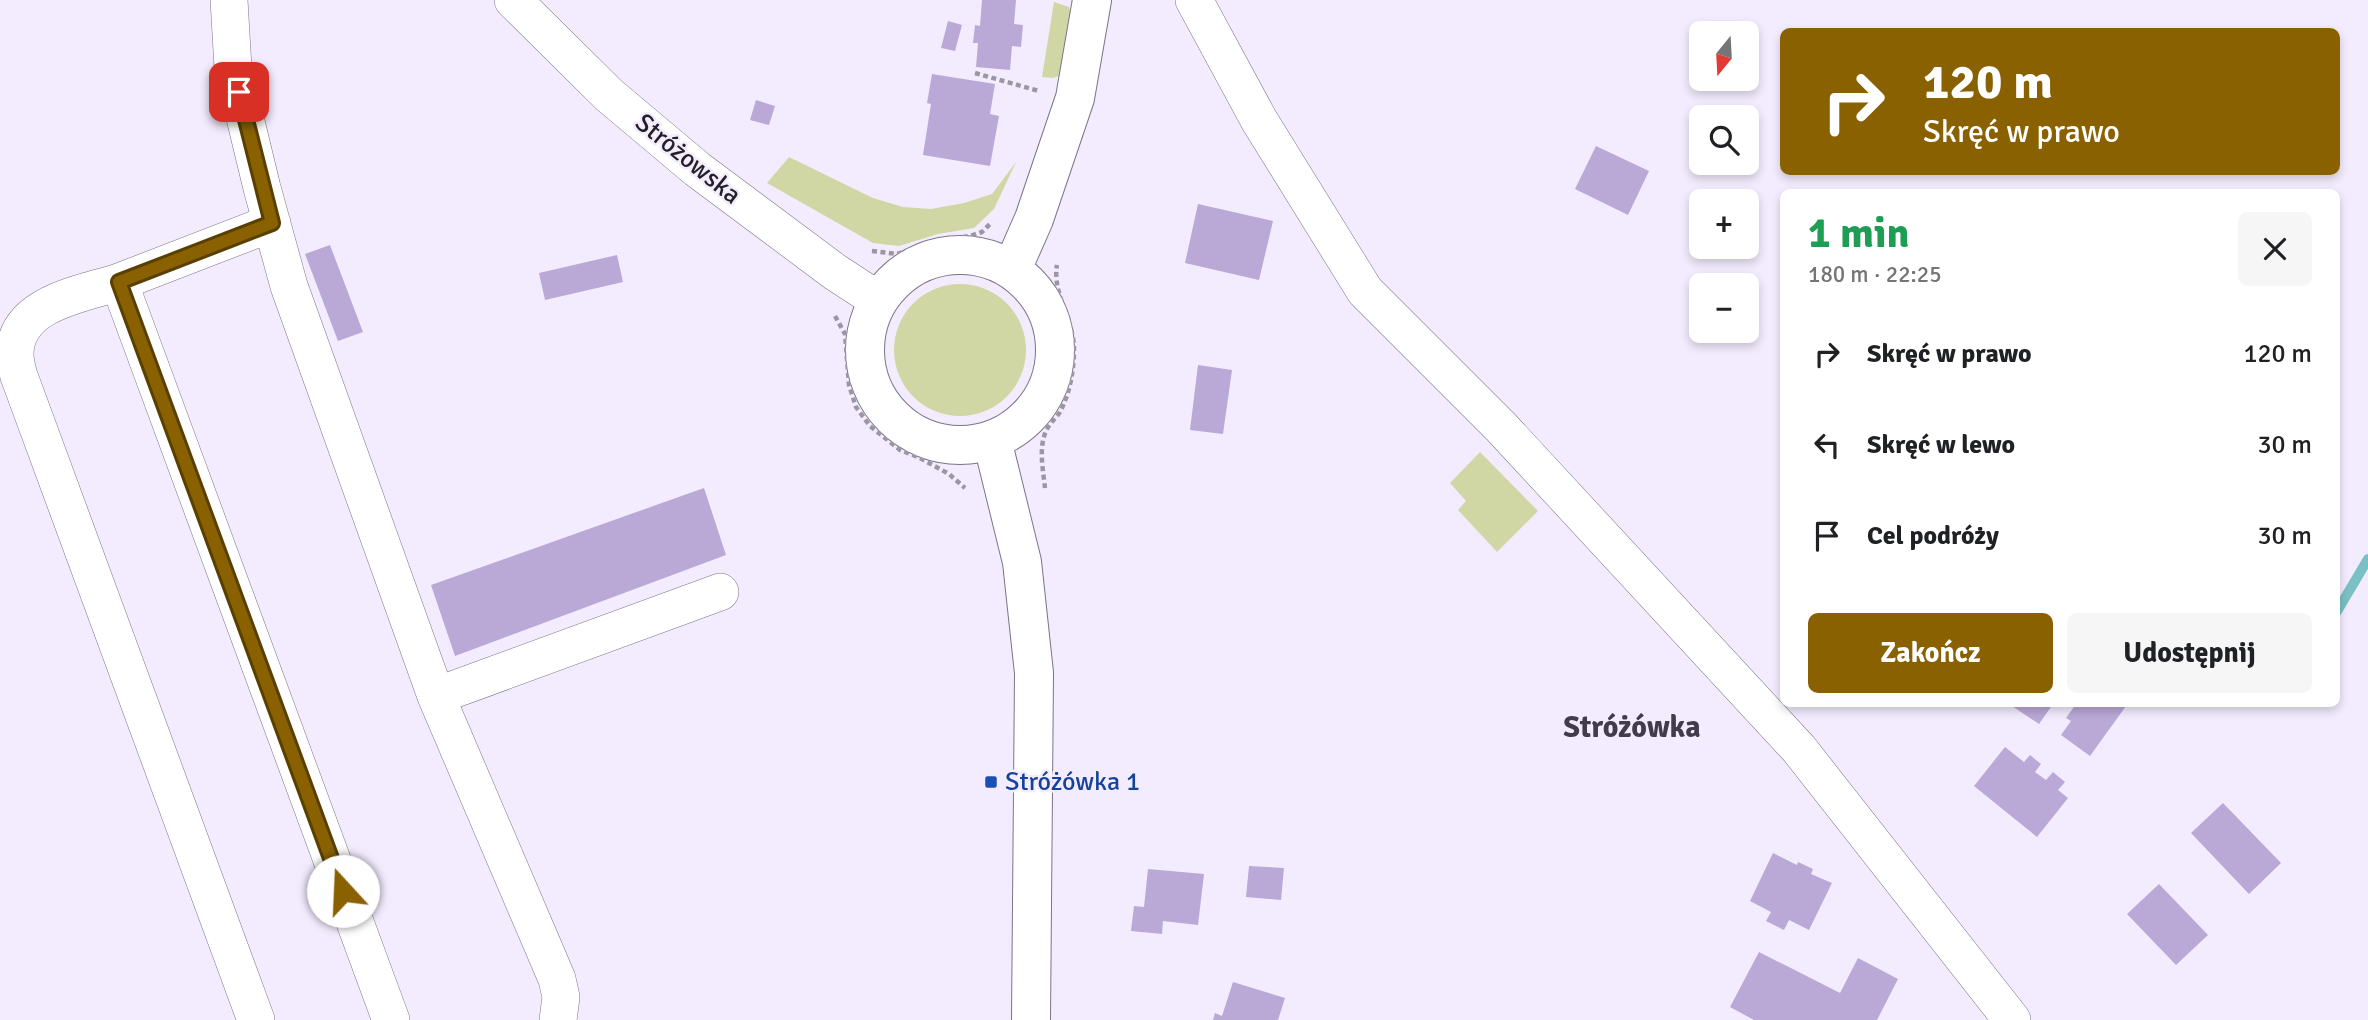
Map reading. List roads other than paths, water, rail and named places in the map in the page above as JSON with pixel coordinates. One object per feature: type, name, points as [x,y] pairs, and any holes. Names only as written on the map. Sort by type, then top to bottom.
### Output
[{"type":"main road","points":[[1012,270],[1034,219],[1075,98],[1092,0]]},
{"type":"main road","points":[[939,256],[977,256],[1012,270],[1038,294],[1053,326],[1056,361],[1045,395],[1023,422],[992,440],[953,445],[916,435],[886,410],[868,375],[865,336],[878,300],[904,272],[939,256]]},
{"type":"main road","points":[[992,440],[1022,562],[1034,673],[1031,1020]]},
{"type":"street","points":[[229,0],[233,68],[289,286],[436,696],[557,979],[561,997],[558,1020]]},
{"type":"street","name":"Stróżowska","points":[[513,0],[609,95],[697,169],[835,272],[878,300]]},
{"type":"street","points":[[1194,0],[1259,120],[1365,291],[1501,427],[1798,749],[2012,1020]]},
{"type":"street","points":[[256,1020],[19,376],[15,353],[18,338],[32,316],[46,306],[119,282],[272,223]]},
{"type":"street","points":[[119,282],[391,1020]]},
{"type":"street","points":[[436,696],[720,593]]},
{"type":"waterway","points":[[2340,606],[2368,559]]},
{"type":"place","name":"Stróżówka 1","points":[[991,782]]},
{"type":"district","name":"Stróżówka","points":[[1632,727]]}]
